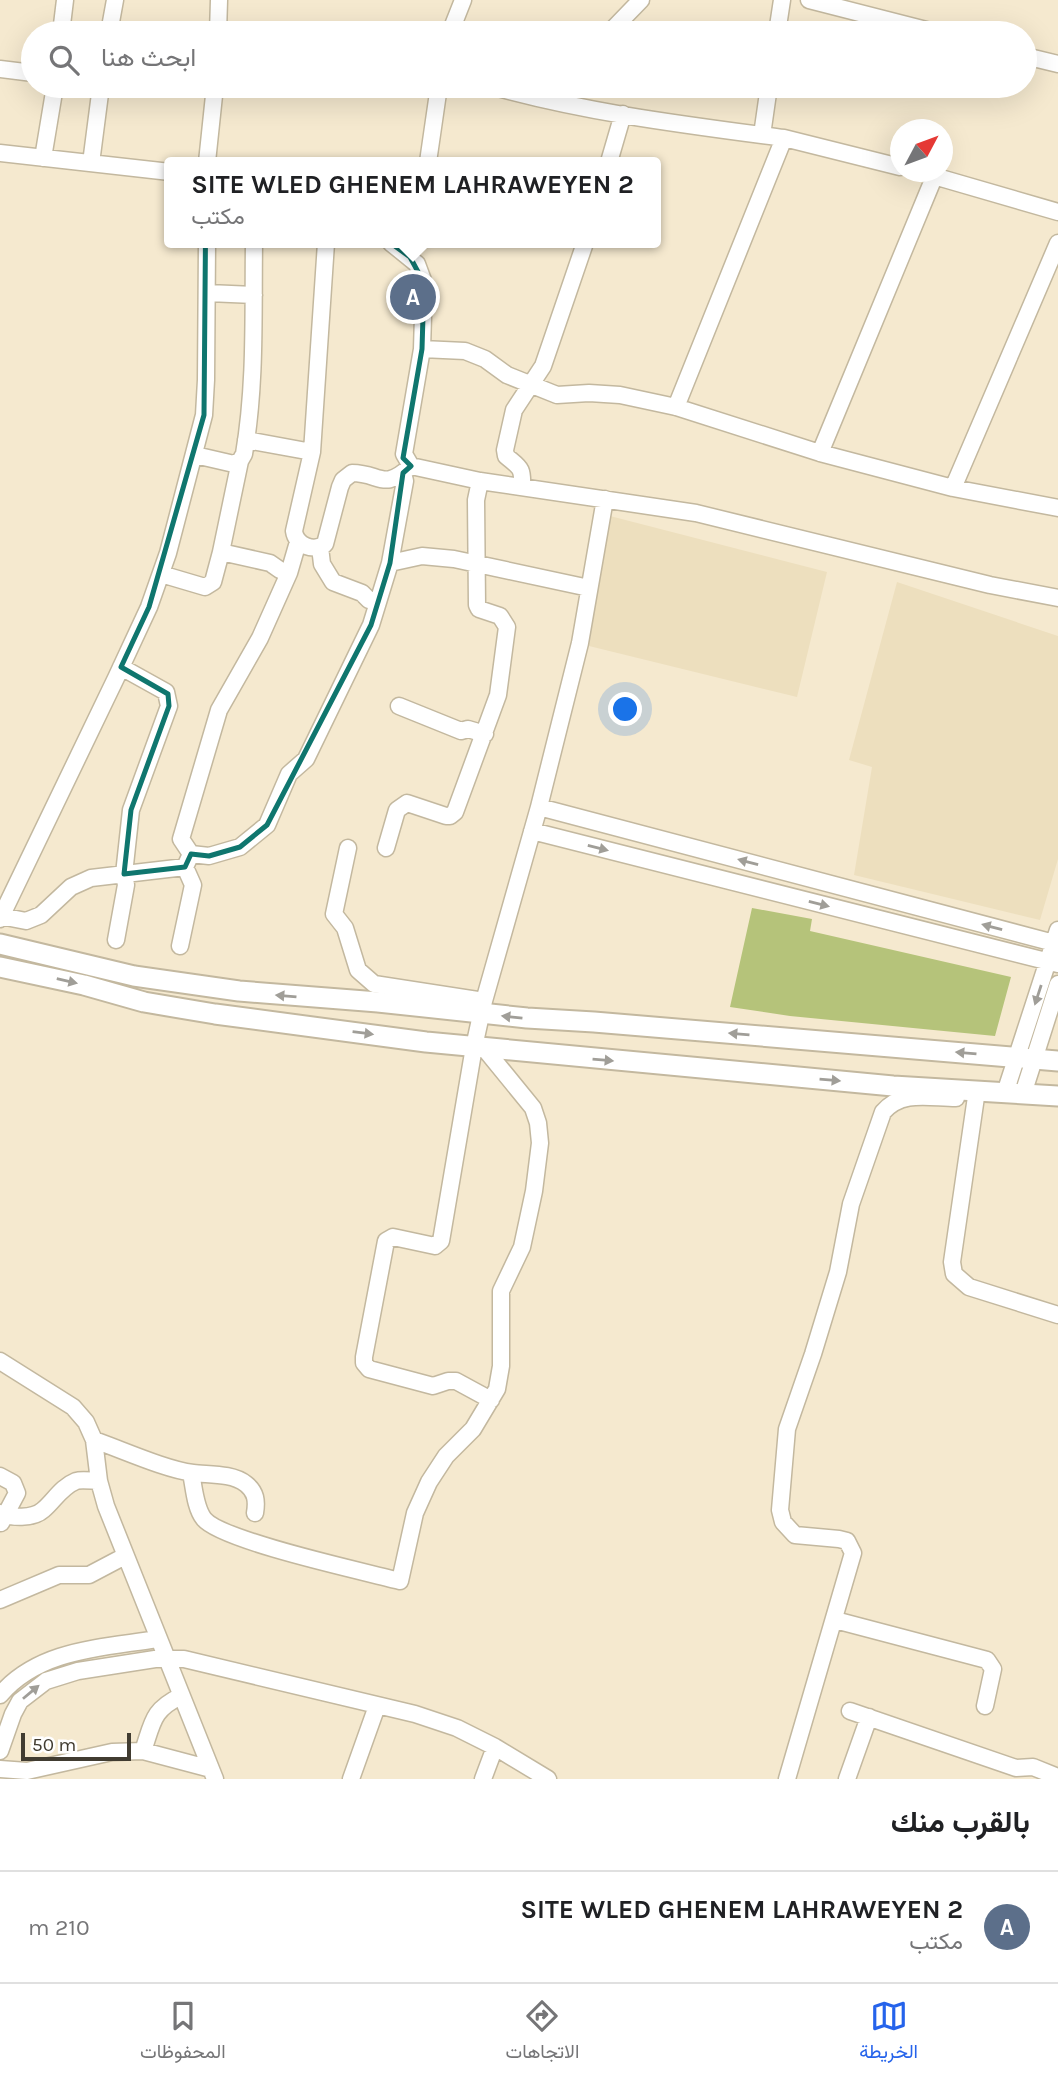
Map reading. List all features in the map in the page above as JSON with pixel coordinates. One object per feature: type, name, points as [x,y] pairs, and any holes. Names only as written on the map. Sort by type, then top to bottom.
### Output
[{"type":"street","points":[[62,21],[65,0]]},
{"type":"street","points":[[111,21],[115,0]]},
{"type":"street","points":[[218,21],[219,0]]},
{"type":"street","points":[[455,21],[463,0]]},
{"type":"street","points":[[620,21],[641,0]]},
{"type":"street","points":[[779,21],[782,0]]},
{"type":"street","points":[[809,0],[891,21]]},
{"type":"street","points":[[1037,59],[1058,64]]},
{"type":"street","points":[[0,69],[21,72]]},
{"type":"street","points":[[43,158],[53,98]]},
{"type":"street","points":[[91,163],[99,98]]},
{"type":"street","points":[[208,157],[214,98]]},
{"type":"street","points":[[429,157],[437,98]]},
{"type":"street","points":[[546,98],[623,114],[784,138],[890,164]]},
{"type":"street","points":[[564,102],[566,98]]},
{"type":"street","points":[[762,135],[767,98]]},
{"type":"street","points":[[610,157],[623,114]]},
{"type":"street","points":[[676,407],[784,138]]},
{"type":"street","points":[[0,153],[164,171]]},
{"type":"street","points":[[953,181],[1058,212]]},
{"type":"street","points":[[820,453],[924,182]]},
{"type":"street","points":[[953,488],[1058,243]]},
{"type":"street","points":[[207,248],[204,415],[161,574],[149,607],[1,918],[26,921],[41,915],[71,887],[91,878],[188,861],[240,847],[267,825],[289,774],[306,759],[371,625],[390,563],[407,469],[404,454],[422,349],[424,283],[412,250]]},
{"type":"street","points":[[161,574],[205,587],[214,582],[246,440],[253,394],[254,248]]},
{"type":"street","points":[[180,946],[193,885],[181,839],[219,710],[260,638],[289,573],[298,542],[295,531],[312,452],[326,248]]},
{"type":"street","points":[[522,487],[523,474],[519,466],[506,456],[505,450],[514,410],[543,366],[583,248]]},
{"type":"street","points":[[208,293],[254,295]]},
{"type":"street","points":[[422,349],[465,351],[485,359],[532,386],[557,395],[609,394],[676,407],[820,453],[953,488],[1058,508]]},
{"type":"street","points":[[246,440],[312,452]]},
{"type":"street","points":[[195,455],[234,464],[240,461]]},
{"type":"street","points":[[298,542],[320,547],[326,544],[340,487],[347,475],[355,472],[386,480],[407,469],[696,513],[1003,588],[1058,598]]},
{"type":"street","points":[[386,848],[397,810],[401,805],[407,803],[446,816],[455,812],[498,695],[507,627],[500,616],[480,609],[477,605],[477,500],[480,481]]},
{"type":"street","points":[[491,1400],[456,1381],[433,1386],[369,1368],[364,1363],[364,1357],[386,1241],[393,1237],[435,1246],[440,1243],[479,1047],[483,1007],[539,807],[580,643],[605,499]]},
{"type":"street","points":[[320,547],[322,564],[332,582],[362,593],[377,603]]},
{"type":"street","points":[[220,552],[270,564],[289,573]]},
{"type":"street","points":[[390,563],[422,556],[454,559],[589,589]]},
{"type":"street","points":[[116,940],[126,885],[124,874],[131,810],[169,706],[166,692],[121,667]]},
{"type":"street","points":[[399,706],[461,732],[468,729],[485,734]]},
{"type":"street","points":[[539,807],[1057,939],[1053,963],[1014,1093]]},
{"type":"street","points":[[532,831],[1053,963]]},
{"type":"street","points":[[348,848],[334,914],[345,928],[355,964],[362,976],[380,986],[483,1007]]},
{"type":"street","points":[[0,944],[134,976],[239,991],[483,1007],[1058,1061]]},
{"type":"street","points":[[0,967],[84,985],[144,1002],[215,1014],[479,1047],[976,1094]]},
{"type":"street","points":[[1026,1058],[1058,984]]},
{"type":"street","points":[[191,1473],[199,1511],[215,1529],[290,1553],[400,1581],[415,1513],[429,1482],[446,1456],[473,1429],[497,1390],[501,1366],[501,1290],[522,1247],[534,1191],[540,1143],[533,1108],[479,1047]]},
{"type":"street","points":[[787,1779],[853,1553],[847,1541],[795,1535],[783,1522],[780,1510],[786,1429],[813,1354],[838,1272],[851,1204],[883,1112],[902,1098],[1014,1093],[1058,1096]]},
{"type":"street","points":[[976,1094],[952,1262],[954,1274],[969,1287],[1058,1315]]},
{"type":"street","points":[[0,1361],[73,1407],[86,1422],[94,1440],[99,1481],[125,1556],[213,1774]]},
{"type":"street","points":[[94,1440],[191,1473],[240,1481],[248,1486],[256,1498],[255,1513]]},
{"type":"street","points":[[0,1476],[13,1483],[17,1493],[2,1518]]},
{"type":"street","points":[[2,1518],[42,1512],[55,1495],[77,1480],[99,1481]]},
{"type":"street","points":[[0,1600],[59,1575],[89,1576],[125,1556]]},
{"type":"street","points":[[835,1620],[987,1660],[993,1669],[985,1706]]},
{"type":"street","points":[[0,1694],[22,1674],[47,1660],[157,1639]]},
{"type":"street","points":[[0,1751],[20,1702],[46,1681],[78,1671],[166,1658],[201,1662],[415,1714],[457,1728],[495,1747],[521,1771],[548,1779]]},
{"type":"street","points":[[143,1751],[155,1717],[163,1705],[181,1696]]},
{"type":"street","points":[[355,1778],[377,1706]]},
{"type":"street","points":[[850,1711],[1016,1768],[1033,1767],[1058,1777]]},
{"type":"street","points":[[847,1779],[869,1717]]},
{"type":"street","points":[[483,1779],[495,1747]]},
{"type":"street","points":[[0,1769],[27,1771],[111,1752],[143,1751],[213,1774]]},
{"type":"highlighted area","points":[[257,175],[293,184],[330,199],[410,257],[424,283],[422,349],[403,458],[411,466],[403,473],[390,563],[371,625],[267,825],[240,847],[209,856],[191,854],[185,867],[124,874],[131,810],[169,706],[168,694],[121,667],[149,607],[204,415],[206,177]]},
{"type":"shaded area","points":[[610,516],[827,572],[797,697],[589,646]]},
{"type":"shaded area","points":[[897,582],[1058,636],[1058,859],[1040,920],[854,875],[872,767],[849,760]]},
{"type":"green space","points":[[752,908],[812,919],[810,931],[1011,977],[995,1036],[790,1016],[730,1007]]},
{"type":"place","name":"SITE WLED GHENEM LAHRAWEYEN 2","points":[[413,297]]}]
